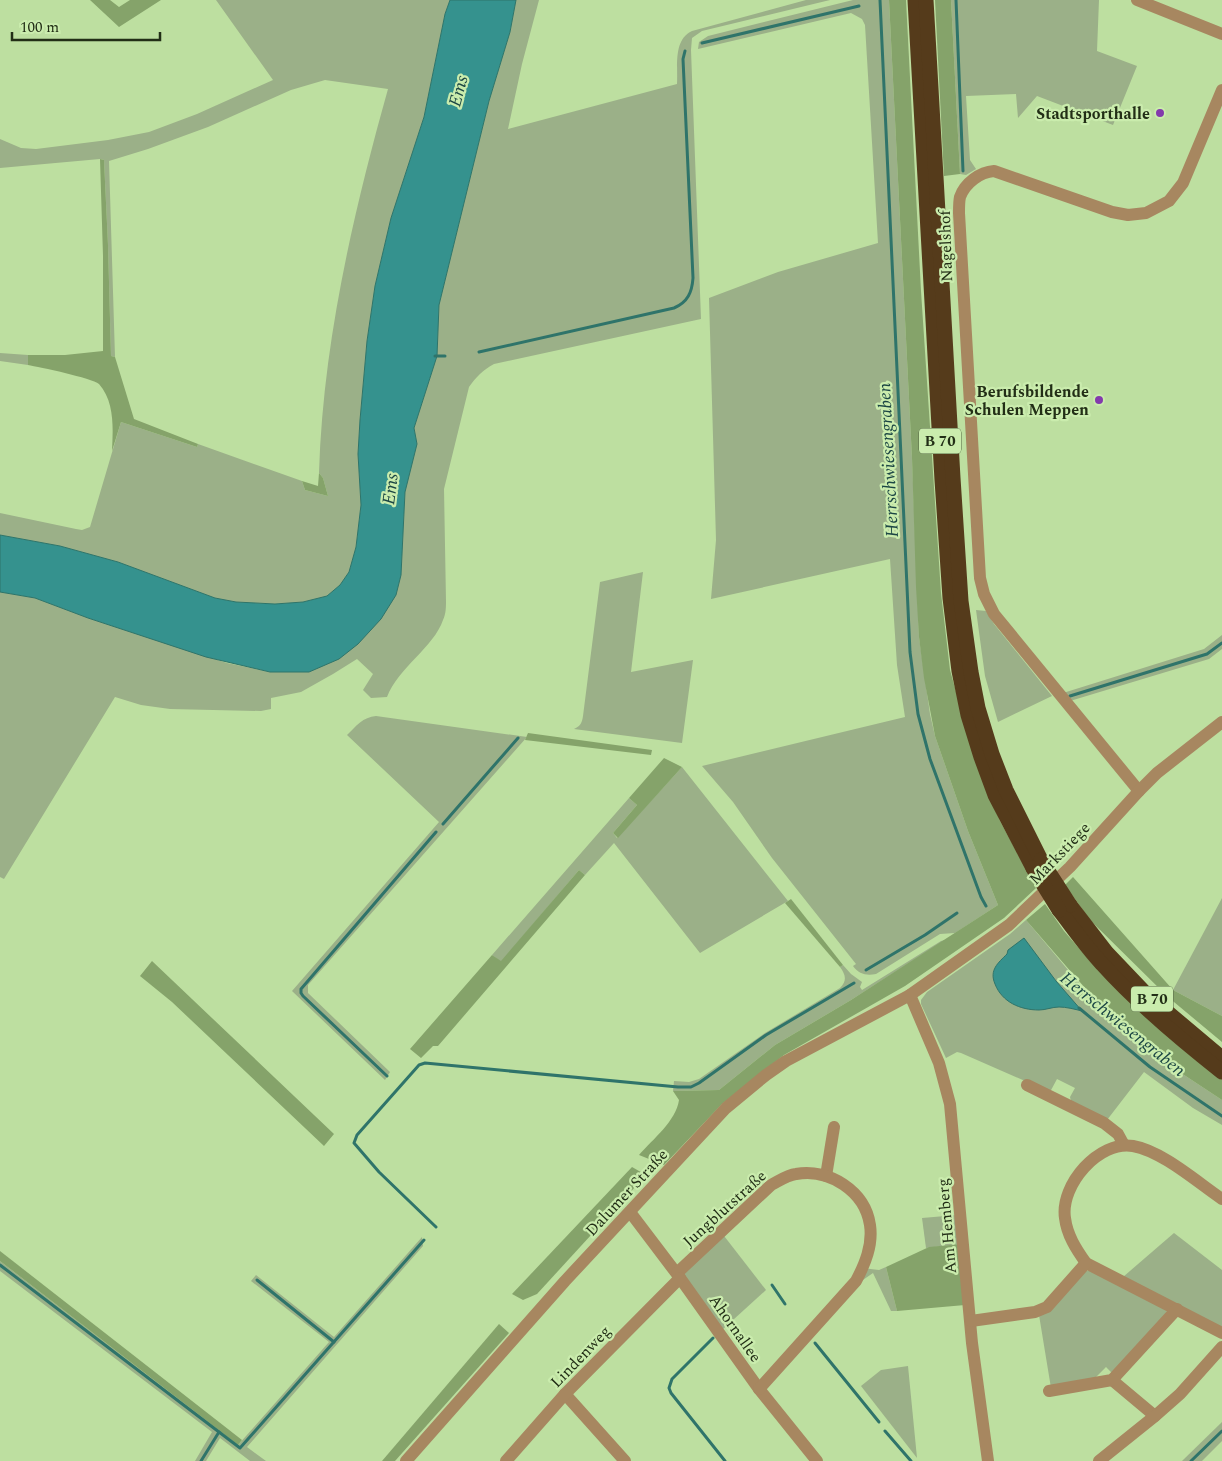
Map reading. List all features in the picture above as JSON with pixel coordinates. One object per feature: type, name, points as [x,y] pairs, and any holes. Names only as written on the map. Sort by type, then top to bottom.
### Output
[{"type":"highway","name":"B 70","points":[[915,0],[950,598],[959,671],[968,715],[995,795],[1101,963],[1126,989],[1185,1043],[1222,1072]]},
{"type":"highway","name":"B 70","points":[[926,0],[961,601],[978,708],[992,754],[1037,864]]},
{"type":"highway","name":"B 70","points":[[1064,907],[1147,995],[1222,1058]]},
{"type":"street","points":[[1137,0],[1222,34]]},
{"type":"street","name":"Nagelshof","points":[[1139,791],[994,614],[984,594],[980,578],[959,213],[960,197],[966,186],[977,177],[994,171],[1112,212],[1128,215],[1146,213],[1169,201],[1183,184],[1222,90]]},
{"type":"street","name":"Markstiege","points":[[910,995],[1009,925],[1070,867],[1139,791],[1183,751],[1222,722]]},
{"type":"street","name":"Dalumer Straße","points":[[406,1461],[565,1282],[726,1108],[786,1061],[910,995]]},
{"type":"street","name":"Am Hemberg","points":[[910,995],[939,1063],[950,1104],[975,1373],[988,1461]]},
{"type":"street","points":[[1028,1085],[1104,1123],[1118,1134],[1124,1145]]},
{"type":"street","points":[[826,1176],[834,1127]]},
{"type":"street","points":[[1222,1199],[1156,1152],[1124,1145],[1103,1152],[1088,1164],[1074,1180],[1066,1199],[1064,1217],[1069,1235],[1086,1263],[1222,1333]]},
{"type":"street","name":"Jungblutstraße","points":[[679,1275],[771,1185],[795,1174],[810,1173],[826,1176],[858,1197],[865,1208],[870,1226],[867,1256],[856,1281],[759,1389]]},
{"type":"street","name":"Ahornallee","points":[[630,1212],[679,1275],[759,1389],[817,1461]]},
{"type":"street","points":[[971,1321],[1035,1312],[1046,1306],[1086,1263]]},
{"type":"street","name":"Lindenweg","points":[[506,1461],[565,1394],[679,1275]]},
{"type":"street","points":[[1049,1391],[1112,1380],[1177,1309]]},
{"type":"street","points":[[1100,1461],[1180,1394],[1222,1347]]},
{"type":"street","points":[[1112,1380],[1155,1416]]},
{"type":"street","points":[[565,1394],[625,1461]]},
{"type":"green space","points":[[90,0],[110,0],[119,7],[130,0],[161,0],[119,27]]},
{"type":"green space","points":[[216,0],[450,0],[445,14],[424,117],[391,218],[375,286],[367,341],[360,420],[358,454],[361,505],[356,547],[349,572],[340,585],[327,596],[303,602],[275,604],[236,602],[215,598],[118,562],[60,546],[0,535],[0,513],[82,530],[90,527],[121,422],[197,447],[198,444],[302,481],[305,490],[328,496],[323,478],[319,473],[322,424],[333,327],[363,183],[388,89],[325,80],[291,90],[208,127],[109,161],[115,357],[111,356],[104,160],[0,168],[0,139],[21,148],[36,149],[108,140],[149,132],[197,114],[273,80]]},
{"type":"green space","points":[[516,0],[539,0],[522,64],[508,129],[677,84],[679,47],[686,35],[692,31],[806,0],[830,0],[702,31],[692,38],[701,319],[494,364],[474,380],[469,387],[444,489],[445,615],[432,639],[392,686],[387,697],[371,698],[363,690],[373,674],[357,659],[301,692],[271,698],[271,709],[261,711],[170,709],[141,705],[115,697],[4,879],[0,877],[0,592],[35,598],[88,618],[227,663],[270,672],[309,672],[396,595],[401,575],[405,492],[417,444],[414,428],[437,356],[439,305],[489,101],[510,32]]},
{"type":"green space","points":[[853,0],[889,0],[919,637],[930,714],[935,736],[968,831],[998,905],[955,933],[940,934],[876,974],[869,975],[860,973],[855,969],[853,966],[856,964],[772,858],[733,802],[702,766],[905,717],[897,665],[890,559],[711,599],[716,540],[709,298],[778,272],[878,243],[865,25],[862,19],[851,13],[698,49],[699,42],[708,36]]},
{"type":"green space","points":[[889,0],[906,0],[921,291],[941,593],[950,670],[970,742],[987,793],[1036,888],[1004,918],[905,986],[784,1055],[722,1104],[664,1165],[639,1155],[669,1122],[677,1108],[679,1100],[673,1091],[719,1090],[775,1045],[851,1000],[998,905],[968,831],[935,736],[924,678],[919,637]]},
{"type":"green space","points":[[935,0],[951,0],[960,174],[944,176]]},
{"type":"green space","points":[[951,0],[1099,0],[1097,51],[1137,66],[1113,125],[1037,96],[1018,118],[1016,94],[966,96],[970,160],[976,169],[966,175],[960,174]]},
{"type":"green space","points":[[100,159],[104,160],[111,356],[115,357],[134,419],[198,444],[197,447],[121,422],[112,451],[112,416],[108,399],[99,384],[76,376],[28,365],[28,355],[65,355],[103,351]]},
{"type":"green space","points":[[0,353],[28,355],[28,365],[0,361]]},
{"type":"green space","points":[[319,473],[323,478],[328,496],[305,490],[302,481],[318,486]]},
{"type":"green space","points":[[643,572],[631,672],[693,660],[682,743],[574,729],[581,724],[583,716],[600,582]]},
{"type":"green space","points":[[976,610],[986,611],[994,624],[1052,696],[998,722],[985,676]]},
{"type":"green space","points":[[1222,635],[1222,649],[1209,659],[1070,701],[1063,693],[1204,649]]},
{"type":"green space","points":[[376,716],[527,737],[308,985],[308,993],[390,1072],[385,1080],[292,991],[439,822],[347,735],[363,720]]},
{"type":"green space","points":[[528,733],[652,750],[651,755],[525,740]]},
{"type":"green space","points":[[664,758],[682,767],[618,838],[613,833],[637,805],[629,798]]},
{"type":"green space","points":[[682,767],[788,901],[700,953],[614,843],[585,875],[579,870],[501,962],[492,955],[629,798],[637,805],[613,833],[617,838]]},
{"type":"green space","points":[[579,870],[585,875],[438,1046],[433,1046],[421,1058],[410,1049],[492,955],[501,961]]},
{"type":"green space","points":[[1073,877],[1173,990],[1222,1016],[1222,1042],[1168,997],[1090,920],[1065,885]]},
{"type":"green space","points":[[1222,898],[1222,1016],[1173,990]]},
{"type":"green space","points":[[791,899],[843,965],[840,967],[785,903]]},
{"type":"green space","points":[[1045,904],[1064,931],[1090,961],[1222,1078],[1222,1100],[1172,1067],[1112,1019],[1026,920]]},
{"type":"green space","points":[[1026,920],[1095,1002],[1172,1067],[1222,1100],[1222,1125],[1193,1108],[1144,1072],[1107,1120],[1071,1101],[1070,1097],[1075,1088],[1057,1079],[1050,1092],[961,1053],[957,1052],[946,1058],[921,1004],[921,1000],[927,992],[1010,934]]},
{"type":"green space","points":[[945,940],[851,1000],[775,1045],[719,1090],[673,1091],[674,1081],[689,1082],[699,1079],[765,1033],[840,988],[845,980],[844,973],[840,967],[843,965],[862,982],[860,987],[862,990]]},
{"type":"green space","points":[[152,961],[334,1134],[324,1146],[172,1002],[140,976]]},
{"type":"green space","points":[[632,1167],[646,1175],[537,1294],[523,1300],[512,1294]]},
{"type":"green space","points":[[957,1215],[960,1244],[926,1248],[922,1218]]},
{"type":"green space","points":[[721,1232],[766,1290],[722,1330],[680,1270]]},
{"type":"green space","points":[[1174,1233],[1222,1270],[1222,1329],[1123,1277]]},
{"type":"green space","points":[[422,1237],[423,1246],[247,1447],[266,1461],[250,1461],[220,1438],[206,1461],[195,1461],[212,1432],[0,1271],[0,1261],[238,1445],[329,1342],[251,1281],[256,1275],[334,1337]]},
{"type":"green space","points":[[960,1244],[965,1305],[897,1311],[886,1267],[929,1247]]},
{"type":"green space","points":[[0,1251],[242,1440],[238,1445],[0,1261]]},
{"type":"green space","points":[[886,1267],[897,1311],[891,1311],[873,1273],[847,1291],[862,1268],[879,1270]]},
{"type":"green space","points":[[1086,1271],[1090,1271],[1165,1306],[1167,1312],[1113,1374],[1106,1367],[1092,1381],[1051,1388],[1039,1315]]},
{"type":"green space","points":[[499,1324],[509,1333],[395,1461],[382,1461]]},
{"type":"green space","points":[[908,1366],[917,1458],[861,1386],[881,1370]]},
{"type":"green space","points":[[1222,1422],[1222,1441],[1202,1461],[1182,1461]]},
{"type":"water","name":"Ems","points":[[450,0],[516,0],[510,32],[489,101],[439,305],[437,356],[414,428],[417,444],[405,492],[401,575],[396,595],[381,619],[358,644],[339,659],[309,672],[270,672],[206,657],[88,618],[35,598],[0,592],[0,535],[60,546],[118,562],[215,598],[236,602],[275,604],[303,602],[327,596],[340,585],[349,572],[356,547],[361,505],[358,454],[360,420],[367,341],[375,286],[391,218],[424,117],[445,14]]},
{"type":"water","points":[[1024,938],[1056,981],[1082,1011],[1062,1007],[1032,1010],[1012,1004],[1002,996],[993,979],[994,971],[1008,950]]},
{"type":"waterway","name":"Herrschwiesengraben","points":[[880,0],[910,652],[918,714],[930,759],[986,906]]},
{"type":"waterway","points":[[956,0],[963,171]]},
{"type":"waterway","points":[[702,43],[859,6]]},
{"type":"waterway","points":[[479,352],[674,308],[686,300],[692,288],[693,278],[683,59],[685,51]]},
{"type":"waterway","points":[[435,356],[445,356]]},
{"type":"waterway","points":[[1070,696],[1207,654],[1222,643]]},
{"type":"waterway","points":[[443,824],[518,738]]},
{"type":"waterway","points":[[387,1076],[303,996],[301,989],[436,832]]},
{"type":"waterway","points":[[866,970],[925,935],[957,913]]},
{"type":"waterway","points":[[436,1227],[379,1172],[354,1143],[357,1135],[419,1065],[425,1063],[691,1087],[766,1035],[854,983]]},
{"type":"waterway","name":"Herrschwiesengraben","points":[[1079,1008],[1150,1067],[1222,1116]]},
{"type":"waterway","points":[[201,1461],[219,1432],[240,1448],[424,1240]]},
{"type":"waterway","points":[[0,1265],[219,1432]]},
{"type":"waterway","points":[[257,1280],[334,1342]]},
{"type":"waterway","points":[[772,1285],[785,1304]]},
{"type":"waterway","points":[[713,1338],[672,1379],[669,1388],[725,1461]]},
{"type":"waterway","points":[[815,1343],[879,1422]]},
{"type":"waterway","points":[[885,1431],[911,1461]]},
{"type":"waterway","points":[[1191,1461],[1222,1431]]},
{"type":"place","name":"Stadtsporthalle","points":[[1160,113]]},
{"type":"place","name":"Berufsbildende Schulen Meppen","points":[[1099,400]]}]
